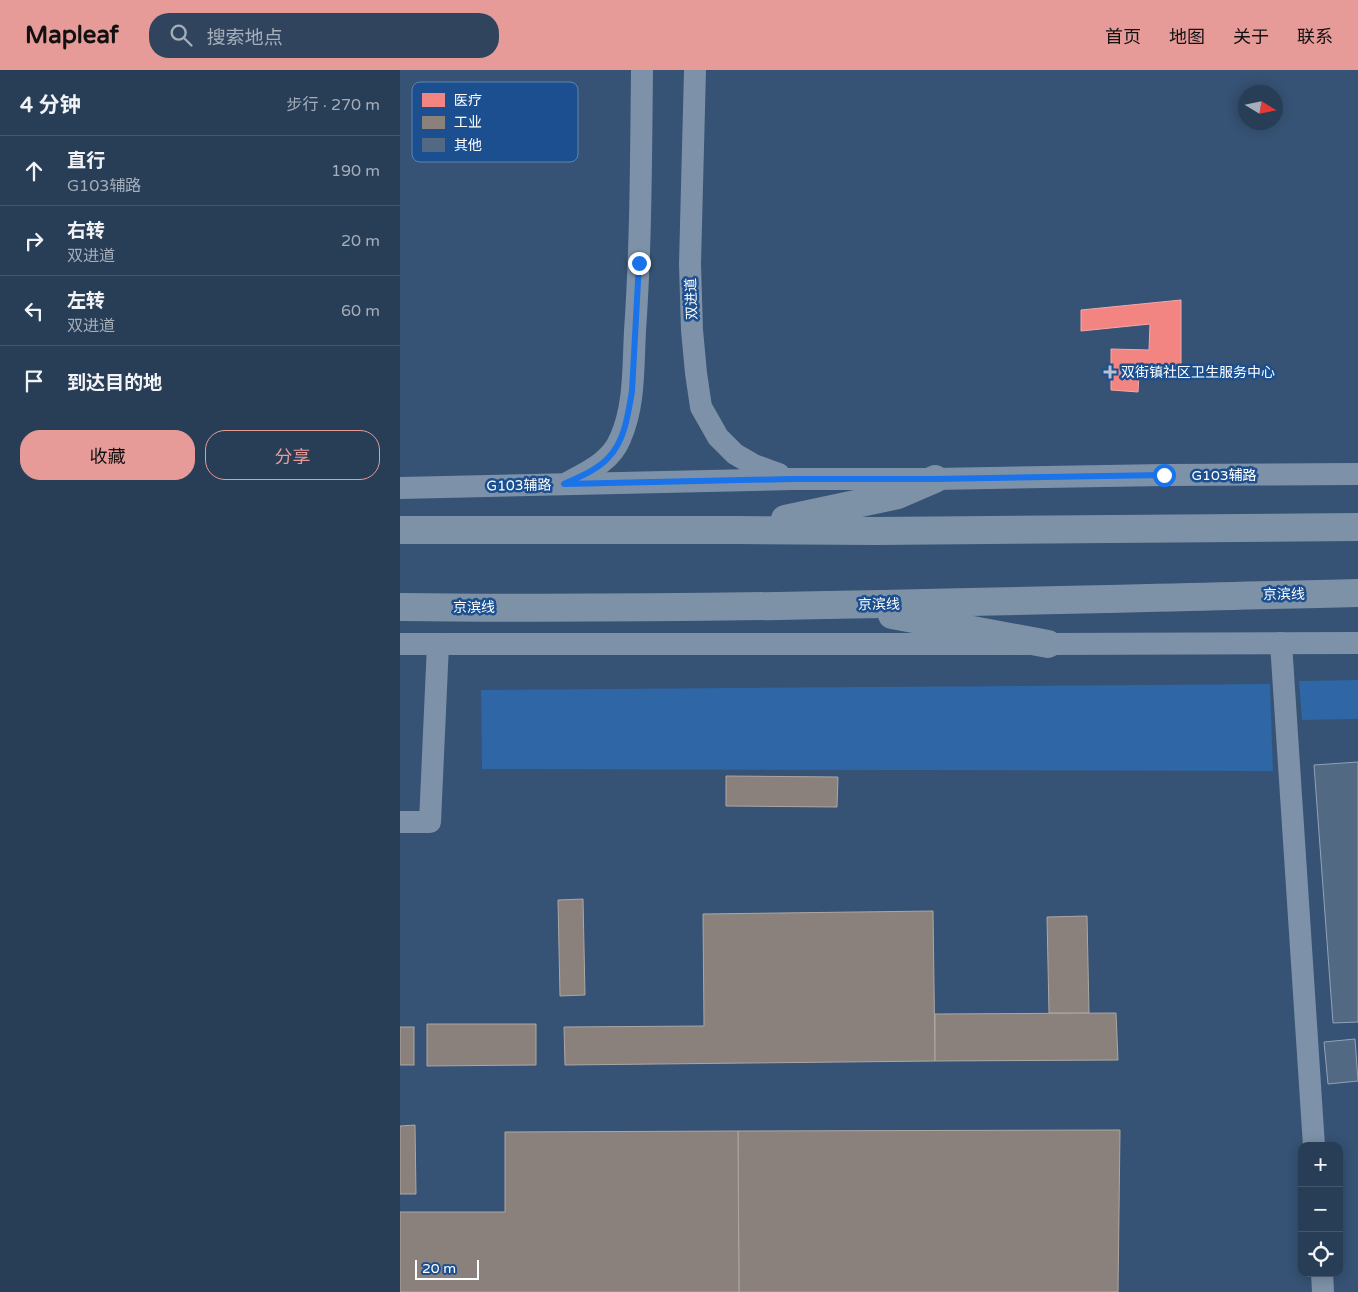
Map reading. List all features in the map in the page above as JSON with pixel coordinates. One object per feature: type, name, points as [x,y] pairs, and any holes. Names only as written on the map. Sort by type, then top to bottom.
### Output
[{"type":"highway","points":[[736,530],[898,495],[935,479]]},
{"type":"highway","points":[[400,530],[874,531],[1358,527]]},
{"type":"highway","name":"京滨线","points":[[400,607],[839,605],[1358,593]]},
{"type":"highway","points":[[839,605],[1048,644]]},
{"type":"street","points":[[564,484],[593,469],[608,458],[620,440],[628,412],[634,368],[639,263],[642,70]]},
{"type":"street","name":"双进道","points":[[695,70],[690,264],[692,330],[696,373],[702,407],[718,437],[735,454],[754,465],[792,479]]},
{"type":"street","name":"G103辅路","points":[[400,488],[792,479],[1358,474]]},
{"type":"street","points":[[1281,643],[1314,1142]]},
{"type":"street","points":[[400,644],[1358,643]]},
{"type":"street","points":[[400,822],[430,822],[438,644]]},
{"type":"street","points":[[1322,1277],[1323,1292]]},
{"type":"shaded area","points":[[1358,680],[1358,719],[1302,720],[1299,681]]},
{"type":"shaded area","points":[[1270,684],[1273,771],[482,769],[481,690]]},
{"type":"building: 医疗","points":[[1181,300],[1181,373],[1139,374],[1138,392],[1111,390],[1111,349],[1149,350],[1150,324],[1081,331],[1081,310]]},
{"type":"building: 工业","points":[[726,776],[838,777],[837,807],[726,806]]},
{"type":"building: 工业","points":[[583,899],[585,995],[560,996],[558,900]]},
{"type":"building: 工业","points":[[933,911],[935,1061],[565,1065],[564,1027],[704,1026],[703,914]]},
{"type":"building: 工业","points":[[1087,916],[1089,1013],[1049,1013],[1047,917]]},
{"type":"building: 工业","points":[[1116,1013],[1118,1060],[935,1061],[935,1014]]},
{"type":"building: 工业","points":[[427,1024],[536,1024],[536,1065],[427,1066]]},
{"type":"building: 工业","points":[[400,1027],[414,1027],[414,1065],[400,1065]]},
{"type":"building: 工业","points":[[415,1125],[416,1194],[400,1194],[400,1126]]},
{"type":"building: 工业","points":[[1120,1130],[1118,1292],[739,1292],[738,1131]]},
{"type":"building: 工业","points":[[738,1131],[739,1292],[400,1292],[400,1212],[505,1212],[505,1132]]},
{"type":"building: 其他","points":[[1358,762],[1358,1022],[1333,1023],[1314,765]]},
{"type":"building: 其他","points":[[1355,1039],[1358,1081],[1328,1084],[1324,1042]]},
{"type":"place","name":"双街镇社区卫生服务中心","points":[[1110,372]]},
{"type":"route","points":[[639,263],[632,391],[620,440],[608,458],[593,469],[564,484],[792,479],[935,479],[1164,475]]}]
